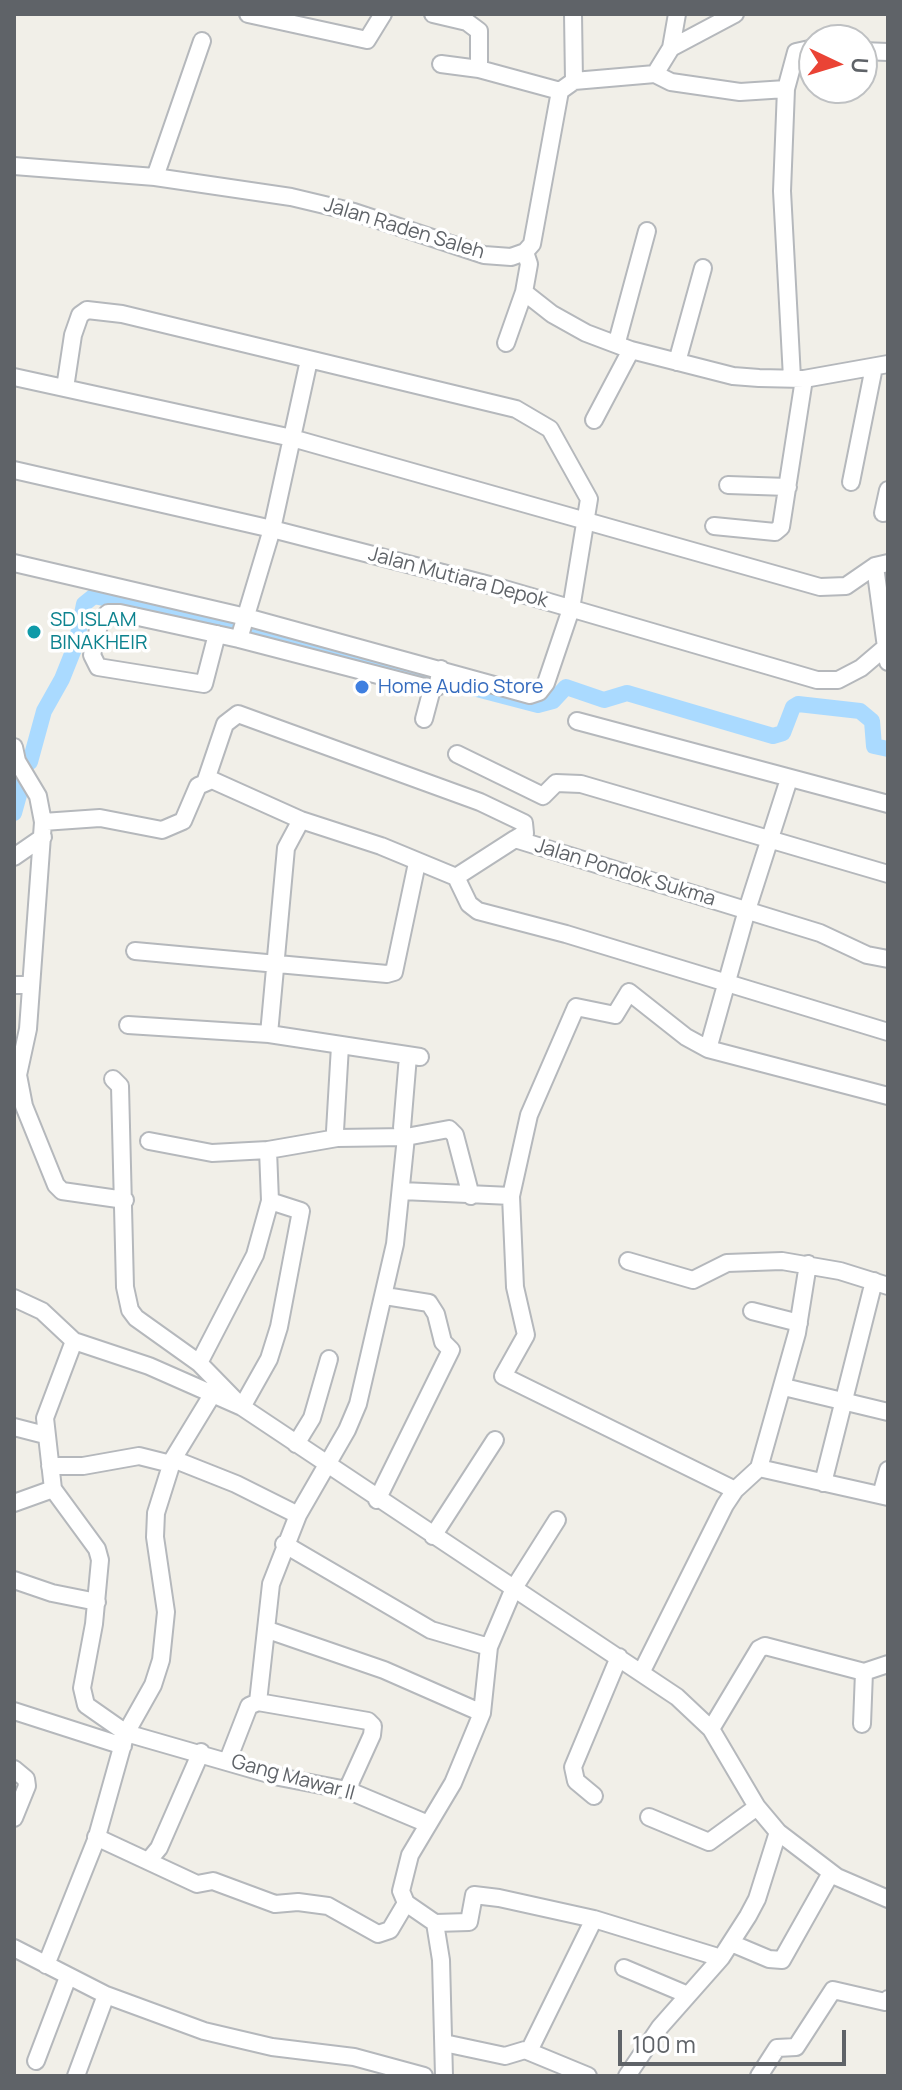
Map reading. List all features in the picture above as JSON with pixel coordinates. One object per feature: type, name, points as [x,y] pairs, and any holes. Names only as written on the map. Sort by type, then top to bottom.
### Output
[{"type":"street","points":[[257,15],[367,40],[383,14]]},
{"type":"street","points":[[433,14],[467,22],[479,31],[479,69]]},
{"type":"street","points":[[506,343],[517,304],[524,292],[529,264],[525,252],[532,244],[537,224],[554,113],[567,86],[573,14]]},
{"type":"street","points":[[655,74],[671,48],[677,14]]},
{"type":"street","points":[[671,48],[735,14]]},
{"type":"street","points":[[155,177],[202,41]]},
{"type":"street","points":[[714,526],[778,530],[788,487],[798,378],[782,191],[786,89],[798,52]]},
{"type":"street","points":[[441,64],[567,86],[655,74],[671,82],[740,92],[786,89]]},
{"type":"street","name":"Jalan Raden Saleh","points":[[14,166],[155,177],[291,197],[354,212],[484,255],[511,257],[525,252]]},
{"type":"street","points":[[594,420],[624,346],[647,231]]},
{"type":"street","points":[[677,362],[703,268]]},
{"type":"street","points":[[524,292],[552,314],[586,333],[733,376],[798,378],[881,366],[851,482]]},
{"type":"street","points":[[14,563],[438,680],[530,695],[539,692],[546,683],[571,609],[589,499],[550,429],[529,415],[507,406],[122,314],[87,310],[80,315],[73,335],[65,388]]},
{"type":"street","points":[[242,628],[272,529],[309,360]]},
{"type":"street","points":[[14,377],[292,438],[820,587],[846,586],[882,565],[888,651]]},
{"type":"street","name":"Jalan Mutiara Depok","points":[[14,470],[272,529],[571,609],[817,680],[838,680],[888,651]]},
{"type":"street","points":[[728,485],[788,487]]},
{"type":"street","points":[[883,513],[888,490]]},
{"type":"street","points":[[217,634],[204,684],[98,667],[92,655],[100,621],[108,613],[120,613],[217,634],[242,628],[438,680]]},
{"type":"street","points":[[424,719],[438,680]]},
{"type":"street","points":[[14,857],[43,830],[100,818],[162,830],[176,827],[183,821],[198,786],[206,780],[225,724],[238,714],[480,802],[518,819],[524,823],[526,830],[515,839]]},
{"type":"street","points":[[577,721],[888,804]]},
{"type":"street","points":[[16,754],[38,796],[43,830],[22,985],[28,1029],[16,1076],[27,1116],[56,1185],[72,1194],[125,1200]]},
{"type":"street","points":[[457,754],[543,796]]},
{"type":"street","points":[[708,1049],[747,910],[789,779]]},
{"type":"street","points":[[206,780],[218,782],[301,820],[381,846],[456,877],[469,904],[478,911],[888,1032]]},
{"type":"street","points":[[518,819],[556,783],[581,784],[888,874]]},
{"type":"street","points":[[269,1034],[286,848],[301,820]]},
{"type":"street","name":"Jalan Pondok Sukma","points":[[456,877],[515,839],[820,933],[867,955],[888,959]]},
{"type":"street","points":[[135,951],[375,973],[394,972],[417,863]]},
{"type":"street","points":[[735,1490],[503,1376],[526,1335],[515,1287],[511,1196],[529,1115],[576,1007],[615,1015],[629,992],[686,1037],[708,1049],[888,1096]]},
{"type":"street","points":[[128,1025],[269,1034],[414,1056],[404,1132],[402,1191],[385,1296],[353,1417],[298,1515],[284,1544],[271,1584],[258,1702]]},
{"type":"street","points":[[335,1131],[340,1046]]},
{"type":"street","points":[[113,1079],[120,1086],[125,1287],[130,1310],[199,1363],[242,1407],[296,1444],[329,1462],[377,1500],[642,1671],[711,1729],[757,1807],[778,1832],[831,1873],[888,1899]]},
{"type":"street","points":[[149,1141],[212,1153],[268,1150],[337,1138],[449,1129],[455,1135],[471,1196]]},
{"type":"street","points":[[199,1363],[243,1284],[270,1201],[268,1150]]},
{"type":"street","points":[[402,1191],[511,1196]]},
{"type":"street","points":[[242,1407],[269,1359],[279,1327],[301,1211],[270,1201]]},
{"type":"street","points":[[628,1261],[693,1280],[727,1263],[747,1260],[808,1264],[881,1284],[844,1402],[823,1483]]},
{"type":"street","points":[[642,1671],[735,1490],[759,1468],[784,1387],[799,1323],[808,1264]]},
{"type":"street","points":[[377,1500],[451,1350],[443,1342],[436,1314],[429,1303],[385,1296]]},
{"type":"street","points":[[14,1298],[42,1311],[74,1341],[149,1366],[242,1407]]},
{"type":"street","points":[[752,1311],[799,1323]]},
{"type":"street","points":[[74,1341],[49,1402],[45,1435],[53,1489],[97,1549],[100,1560],[97,1602],[82,1696],[86,1705],[124,1740]]},
{"type":"street","points":[[296,1444],[312,1418],[329,1359]]},
{"type":"street","points":[[784,1387],[888,1412]]},
{"type":"street","points":[[46,1965],[96,1837],[124,1740],[153,1685],[161,1660],[166,1612],[155,1537],[156,1513],[172,1462],[212,1395]]},
{"type":"street","points":[[14,1427],[45,1435]]},
{"type":"street","points":[[433,1536],[495,1440]]},
{"type":"street","points":[[50,1466],[83,1466],[139,1456],[172,1462],[236,1484],[298,1515]]},
{"type":"street","points":[[759,1468],[885,1496],[888,1470]]},
{"type":"street","points":[[14,1503],[53,1489]]},
{"type":"street","points":[[557,1520],[514,1588],[489,1647],[482,1713],[453,1783],[410,1855],[401,1891],[406,1903],[435,1923],[469,1922],[474,1895],[594,1919],[721,1958]]},
{"type":"street","points":[[284,1544],[431,1630],[489,1647]]},
{"type":"street","points":[[14,1580],[52,1593],[97,1602]]},
{"type":"street","points":[[268,1630],[384,1670],[482,1713]]},
{"type":"street","points":[[711,1729],[759,1649],[765,1646],[864,1672],[888,1664]]},
{"type":"street","points":[[594,1796],[576,1781],[573,1767],[619,1657]]},
{"type":"street","points":[[862,1724],[864,1672]]},
{"type":"street","points":[[228,1760],[249,1706],[258,1702],[368,1721],[373,1726],[372,1735],[347,1790]]},
{"type":"street","name":"Gang Mawar II","points":[[14,1711],[124,1740],[201,1752],[279,1777],[347,1790],[428,1824]]},
{"type":"street","points":[[149,1860],[159,1848],[201,1752]]},
{"type":"street","points":[[14,1769],[26,1779],[27,1786],[14,1818]]},
{"type":"street","points":[[649,1817],[709,1842],[757,1807]]},
{"type":"street","points":[[627,2076],[660,2027],[731,1943],[757,1899],[778,1832]]},
{"type":"street","points":[[96,1837],[197,1884],[213,1881],[275,1904],[298,1902],[328,1906],[378,1934],[390,1930],[406,1903]]},
{"type":"street","points":[[731,1943],[769,1959],[782,1960],[831,1873]]},
{"type":"street","points":[[529,2051],[594,1919]]},
{"type":"street","points":[[435,1923],[441,1960],[444,2076]]},
{"type":"street","points":[[14,1948],[106,1995],[246,2042],[342,2055],[424,2076]]},
{"type":"street","points":[[624,1968],[688,1995]]},
{"type":"street","points":[[36,2061],[68,1977]]},
{"type":"street","points":[[759,2076],[777,2048],[796,2047],[833,1990],[885,2002],[888,1999]]},
{"type":"street","points":[[76,2076],[106,1995]]},
{"type":"street","points":[[444,2043],[505,2056],[529,2051],[588,2076]]},
{"type":"waterway","points":[[30,762],[44,711],[62,679],[76,644],[84,604],[94,596],[251,630],[538,705],[553,701],[566,687],[604,700],[627,693],[773,736],[783,733],[793,707],[798,704],[860,711],[872,721],[874,746],[888,749]]},
{"type":"waterway","points":[[14,813],[22,784]]},
{"type":"place","name":"SD ISLAM BINAKHEIR","points":[[34,632]]},
{"type":"place","name":"Home Audio Store","points":[[362,687]]}]
